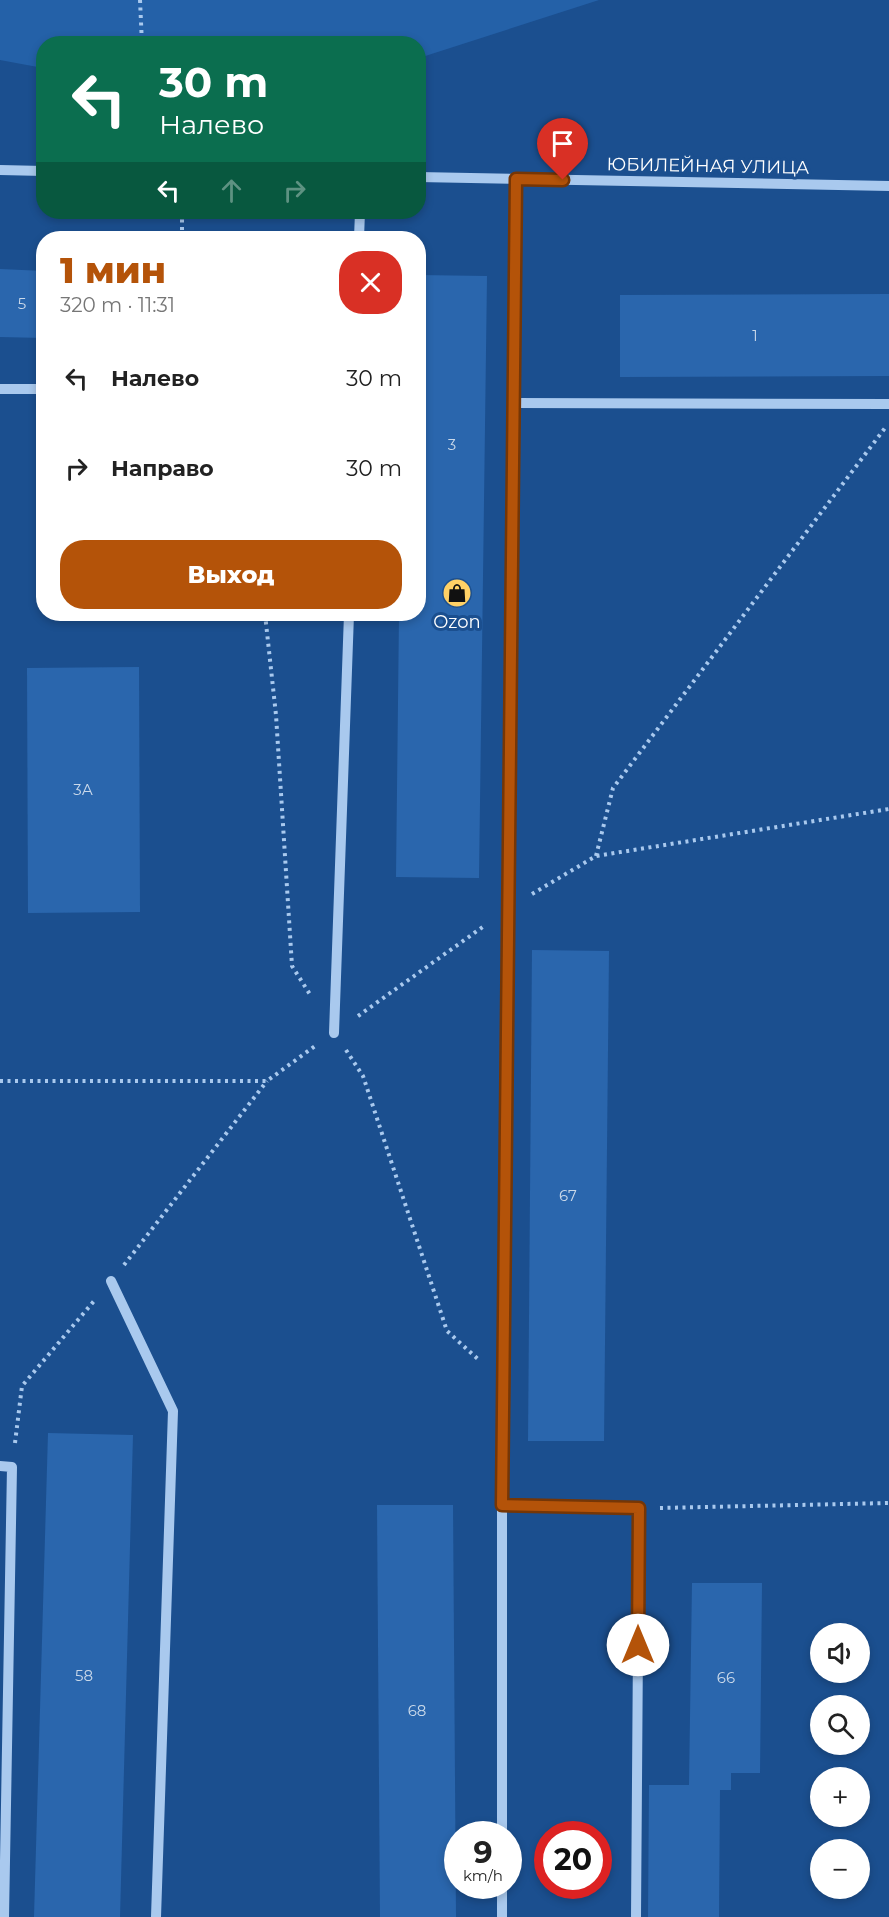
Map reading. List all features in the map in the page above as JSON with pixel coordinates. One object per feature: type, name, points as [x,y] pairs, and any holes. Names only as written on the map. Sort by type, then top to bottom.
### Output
[{"type":"street","points":[[0,171],[36,171]]},
{"type":"street","name":"ЮБИЛЕЙНАЯ УЛИЦА","points":[[426,177],[889,186]]},
{"type":"street","points":[[502,1821],[502,1505],[516,179]]},
{"type":"street","points":[[0,389],[36,389]]},
{"type":"street","points":[[514,403],[889,404]]},
{"type":"street","points":[[334,1033],[349,621]]},
{"type":"street","points":[[111,1281],[172,1411],[156,1917]]},
{"type":"street","points":[[0,1466],[12,1467],[4,1917]]},
{"type":"street","points":[[502,1505],[639,1508],[636,1917]]},
{"type":"street","points":[[502,1899],[502,1917]]},
{"type":"path","points":[[140,0],[142,36]]},
{"type":"path","points":[[596,856],[613,788],[889,423]]},
{"type":"path","points":[[0,1081],[267,1081],[509,908],[596,856],[889,808]]},
{"type":"path","points":[[639,1508],[889,1503]]},
{"type":"shaded area","points":[[0,0],[599,0],[426,56],[426,36],[36,36],[36,67],[0,60]]},
{"type":"building","points":[[0,269],[36,271],[36,338],[0,337]]},
{"type":"building","points":[[426,275],[487,276],[479,878],[396,877],[399,621],[426,621]]},
{"type":"building","points":[[889,294],[889,376],[620,377],[620,295]]},
{"type":"building","points":[[139,667],[140,912],[28,913],[27,668]]},
{"type":"building","points":[[532,950],[609,951],[604,1441],[528,1441]]},
{"type":"building","points":[[48,1433],[133,1435],[120,1917],[34,1917]]},
{"type":"building","points":[[377,1505],[453,1505],[455,1821],[444,1821],[444,1899],[456,1899],[456,1917],[380,1917]]},
{"type":"building","points":[[692,1583],[762,1583],[760,1773],[731,1773],[731,1790],[720,1790],[719,1917],[648,1917],[649,1785],[689,1785]]},
{"type":"place","name":"Ozon","points":[[457,593]]},
{"type":"route","points":[[563,180],[516,179],[502,1505],[639,1508],[638,1645]]}]
